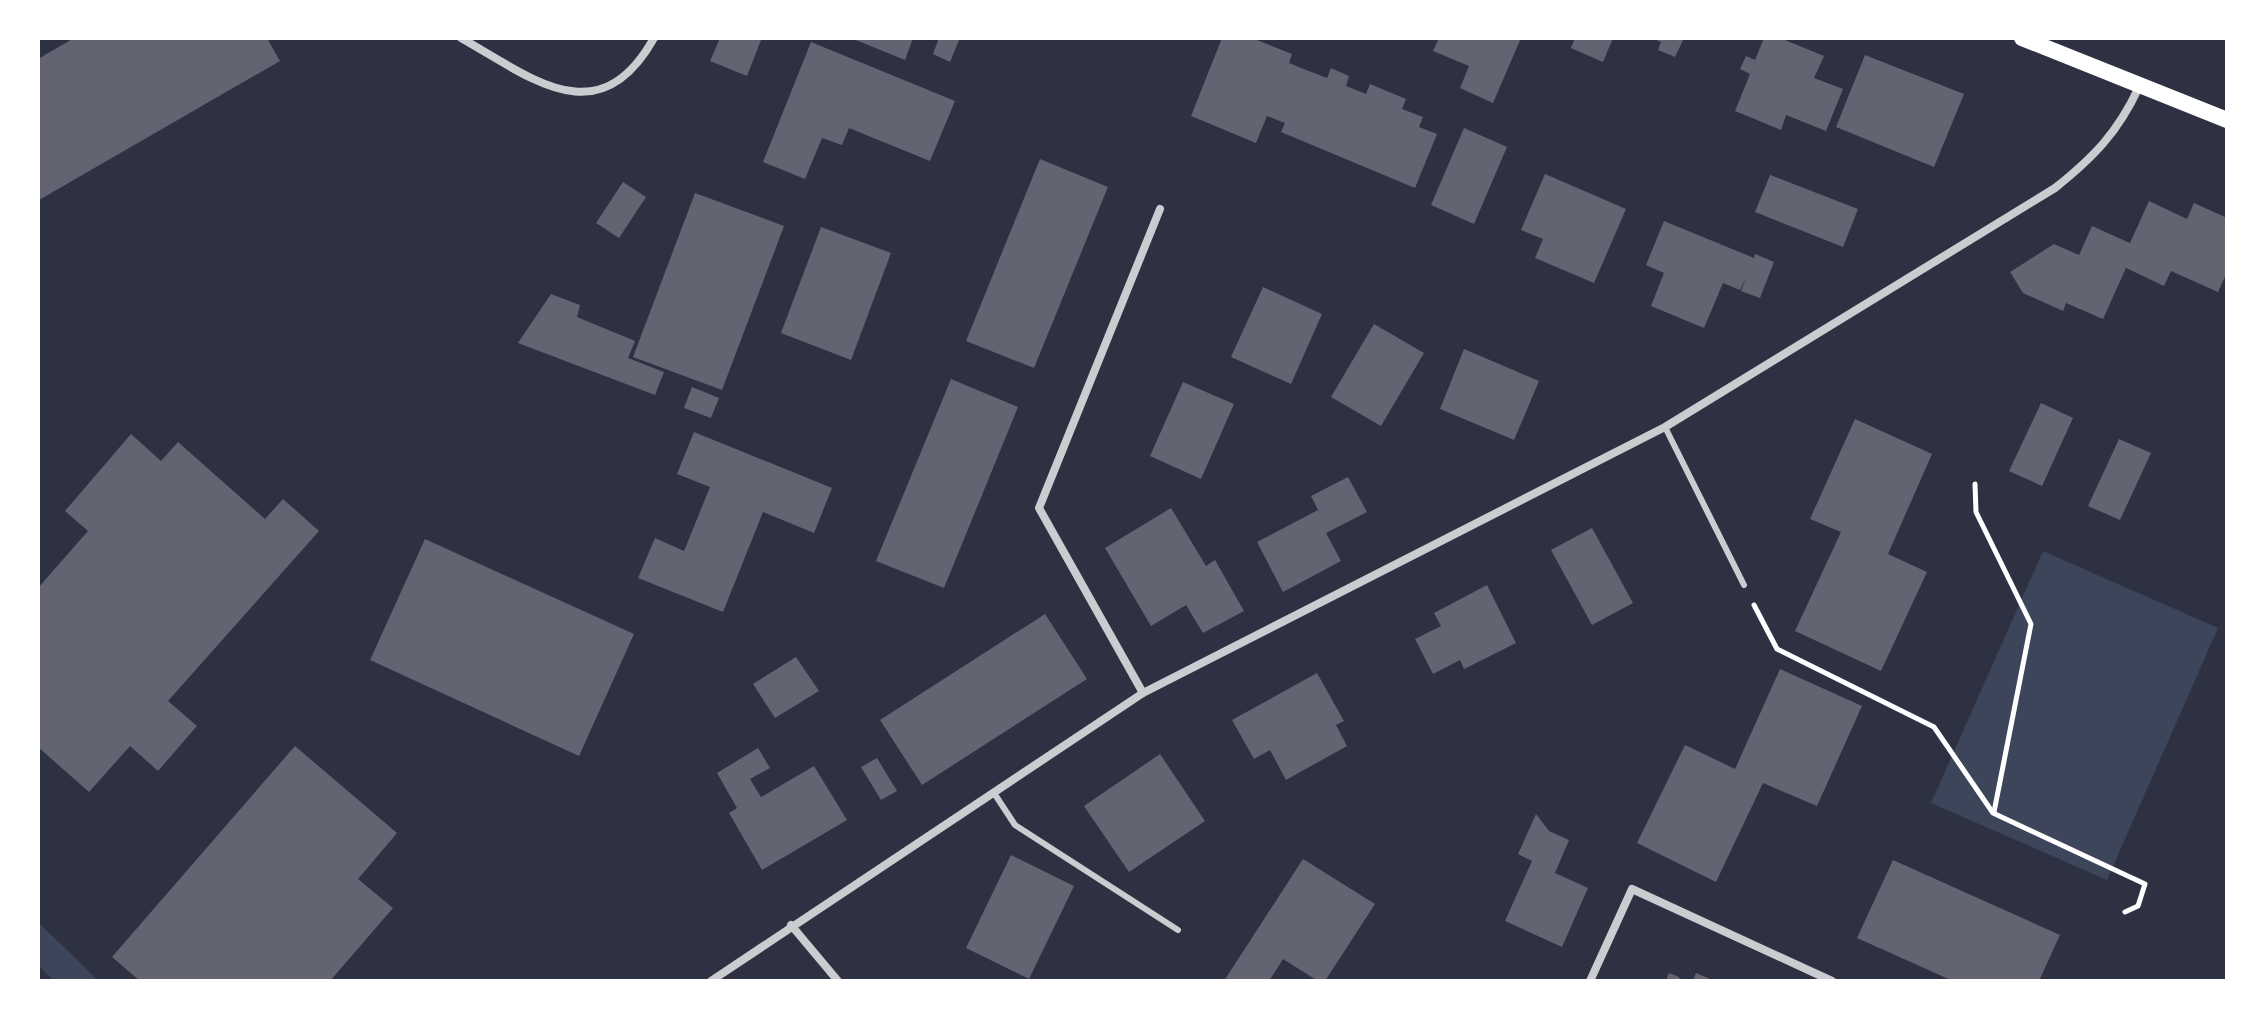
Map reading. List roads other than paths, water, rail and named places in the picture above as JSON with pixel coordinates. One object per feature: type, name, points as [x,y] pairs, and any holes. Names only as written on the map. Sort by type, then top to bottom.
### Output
[{"type":"main road","points":[[2022,38],[2227,120]]},
{"type":"street","points":[[461,38],[545,85],[573,93],[598,92],[624,78],[654,38]]},
{"type":"street","points":[[711,981],[1143,693],[1665,427],[2055,188],[2096,156],[2127,114],[2139,87]]},
{"type":"street","points":[[1143,693],[1039,508],[1160,209]]},
{"type":"street","points":[[1590,981],[1632,889],[1832,981]]},
{"type":"street","points":[[791,925],[838,981]]},
{"type":"lane","points":[[1665,427],[1744,585]]},
{"type":"lane","points":[[994,793],[1015,825],[1178,930]]}]
